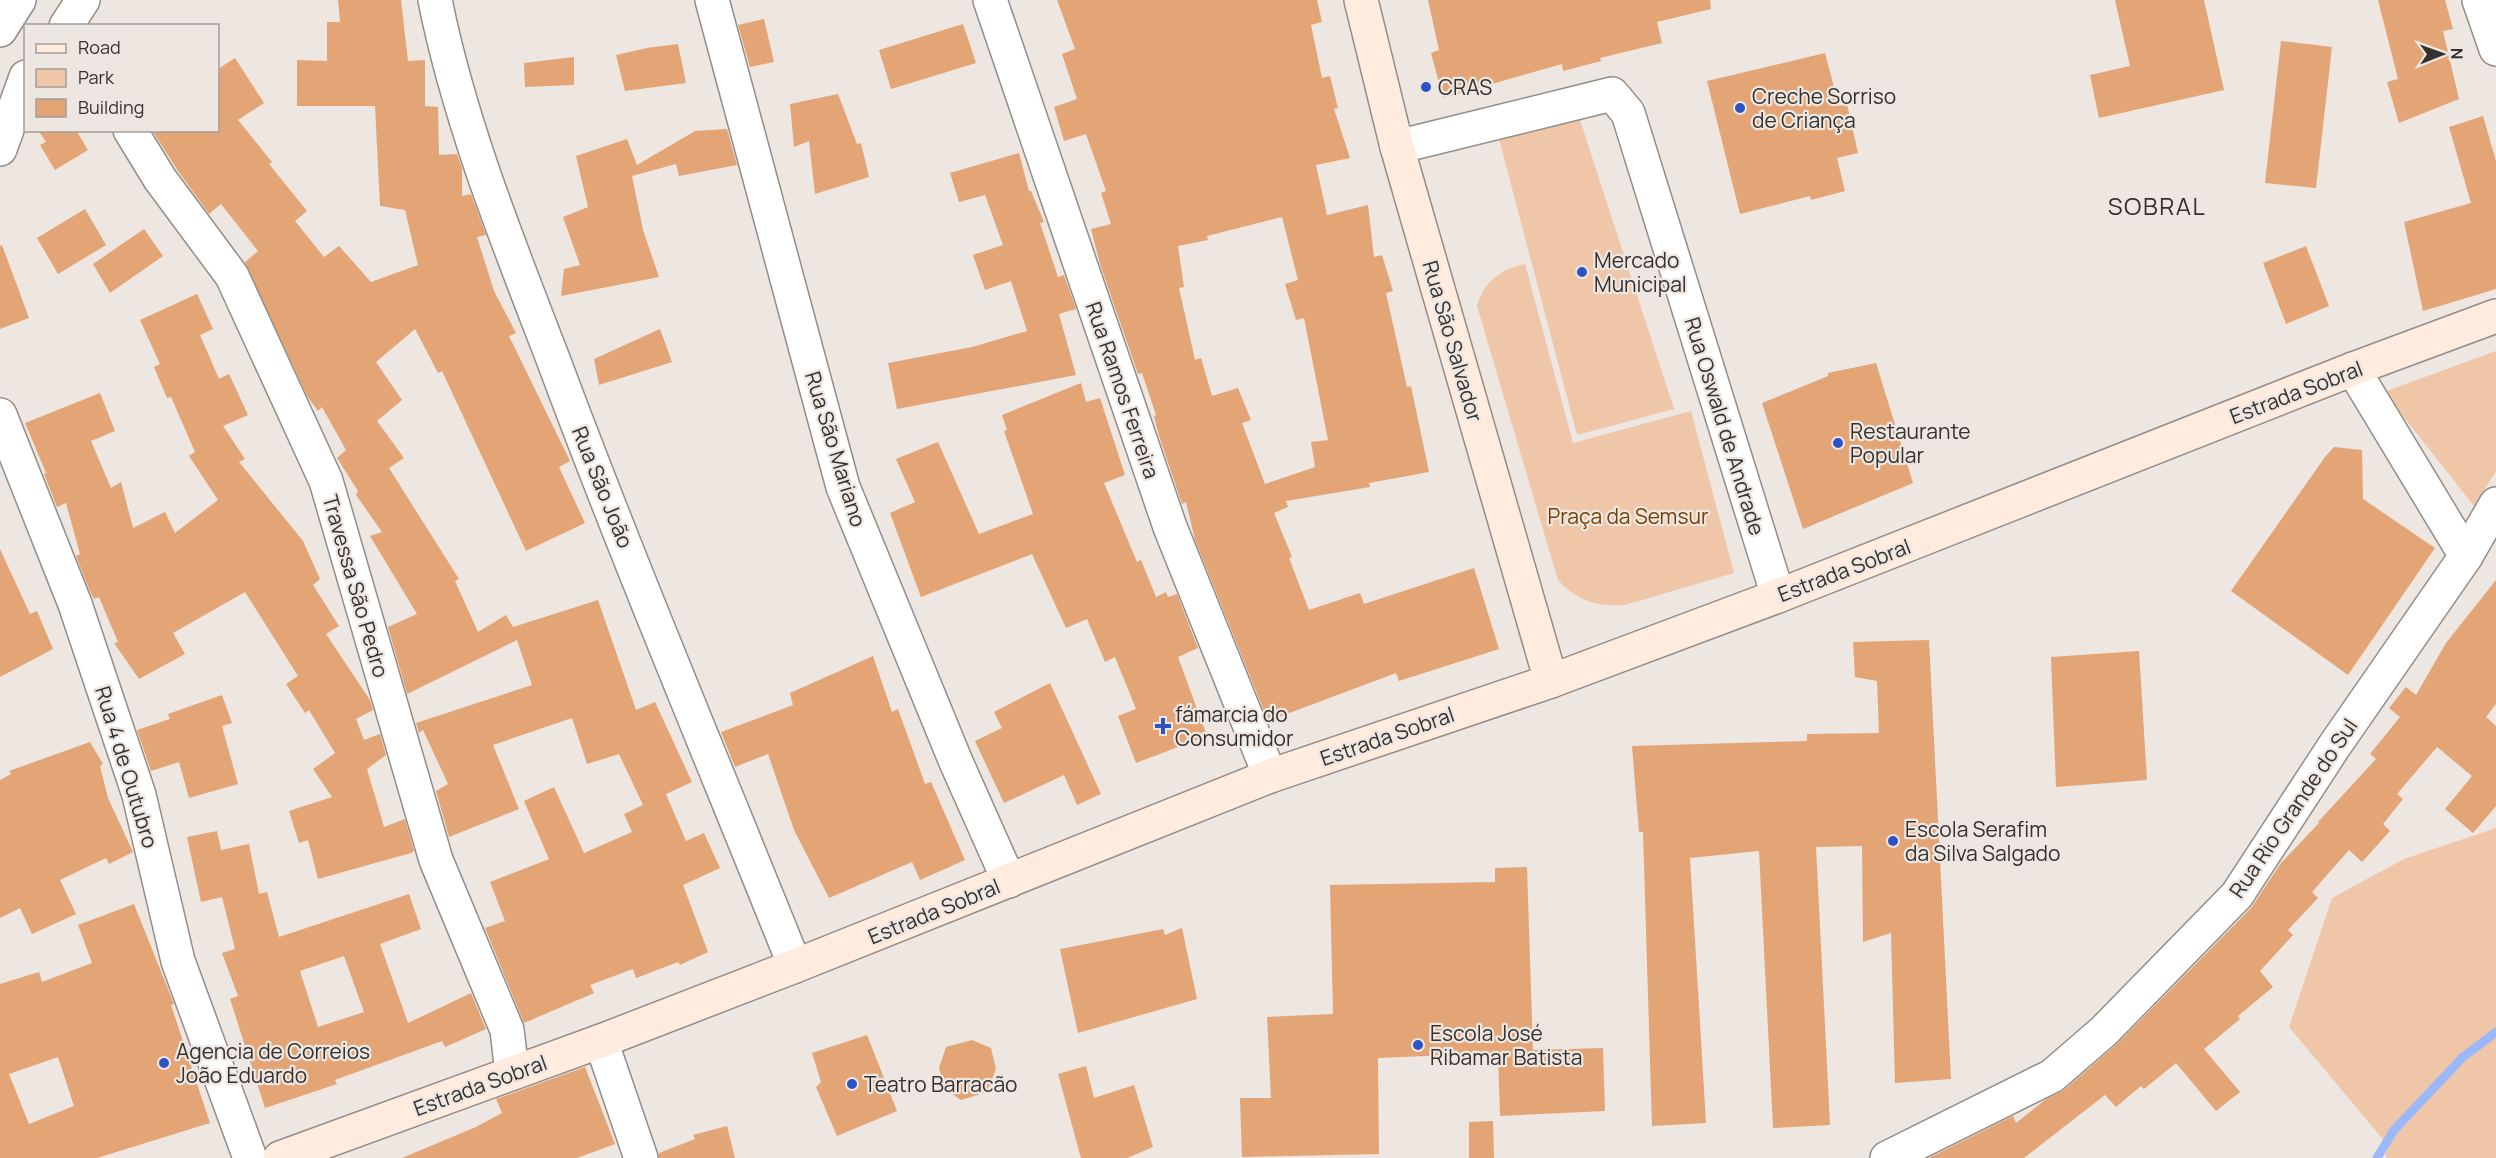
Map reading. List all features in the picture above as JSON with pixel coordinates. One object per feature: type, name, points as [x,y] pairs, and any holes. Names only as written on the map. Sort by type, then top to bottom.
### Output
[{"type":"street","points":[[0,30],[19,0]]},
{"type":"street","points":[[67,24],[83,0]]},
{"type":"street","name":"Rua São João","points":[[435,0],[446,54],[490,194],[575,419],[795,966]]},
{"type":"street","name":"Rua São Mariano","points":[[712,0],[843,487],[956,762],[1009,881]]},
{"type":"street","name":"Rua Ramos Ferreira","points":[[990,0],[1170,527],[1270,776]]},
{"type":"street","name":"Rua São Salvador","points":[[1361,0],[1397,147],[1551,681]]},
{"type":"street","points":[[2479,0],[2496,48]]},
{"type":"street","points":[[0,149],[24,83]]},
{"type":"street","name":"Rua Oswald de Andrade","points":[[1397,147],[1612,94],[1628,113],[1778,596]]},
{"type":"street","name":"Travessa São Pedro","points":[[131,132],[160,179],[232,276],[326,481],[436,860],[507,1030],[512,1073]]},
{"type":"street","name":"Estrada Sobral","points":[[280,1158],[601,1041],[1270,776],[1551,681],[1778,596],[2353,369],[2496,316]]},
{"type":"street","points":[[2353,369],[2466,556]]},
{"type":"street","name":"Rua 4 de Outubro","points":[[0,415],[75,604],[140,795],[178,962],[250,1158]]},
{"type":"street","name":"Rua Rio Grande do Sul","points":[[1887,1158],[2052,1076],[2104,1031],[2237,896],[2335,745],[2466,556],[2496,504]]},
{"type":"street","points":[[601,1041],[641,1158]]},
{"type":"green space","name":"Mercado Municipal","points":[[1579,117],[1674,409],[1577,435],[1498,135]]},
{"type":"green space","name":"Praça da Semsur","points":[[1525,264],[1573,443],[1691,411],[1734,573],[1625,605],[1606,605],[1588,601],[1580,598],[1558,580],[1477,306],[1484,290],[1494,278],[1508,269]]},
{"type":"green space","points":[[2496,351],[2496,471],[2474,506],[2384,392]]},
{"type":"green space","points":[[2496,828],[2496,1158],[2386,1158],[2386,1143],[2289,1027],[2332,898],[2404,859]]},
{"type":"building","points":[[338,0],[401,0],[408,61],[425,60],[425,106],[438,107],[439,155],[457,154],[462,168],[462,196],[471,194],[486,235],[477,237],[494,291],[516,333],[509,336],[570,461],[559,467],[585,523],[526,551],[442,371],[438,373],[415,329],[376,362],[402,400],[377,421],[404,458],[389,468],[459,579],[455,581],[478,632],[506,615],[513,627],[598,600],[636,710],[655,702],[692,782],[666,794],[686,841],[704,833],[720,868],[683,885],[708,952],[680,965],[678,962],[636,978],[633,969],[590,985],[594,993],[524,1023],[485,928],[505,921],[490,882],[549,859],[524,801],[554,787],[584,853],[632,832],[624,814],[643,805],[619,754],[587,764],[572,718],[493,745],[519,809],[449,837],[436,791],[448,784],[423,730],[419,733],[416,723],[532,685],[517,640],[407,694],[388,627],[417,614],[370,536],[382,532],[356,495],[358,491],[337,458],[346,450],[322,407],[318,411],[307,396],[245,262],[258,251],[221,204],[209,214],[153,132],[219,132],[219,68],[235,58],[264,103],[238,120],[272,162],[269,164],[307,211],[295,221],[324,257],[339,246],[371,282],[418,265],[405,210],[380,206],[375,106],[297,106],[297,60],[327,61],[327,22],[340,22]]},
{"type":"building","points":[[1057,0],[1317,0],[1322,22],[1311,25],[1322,78],[1330,76],[1338,108],[1334,109],[1350,158],[1316,165],[1327,215],[1368,205],[1374,257],[1382,255],[1393,291],[1386,293],[1407,387],[1411,386],[1429,472],[1369,483],[1370,487],[1286,501],[1288,507],[1274,513],[1292,557],[1289,558],[1309,610],[1360,593],[1364,604],[1474,568],[1499,649],[1399,681],[1396,673],[1268,721],[1195,540],[1186,502],[1182,504],[1159,436],[1154,416],[1156,415],[1142,373],[1138,374],[1100,264],[1091,229],[1111,224],[1101,193],[1106,191],[1086,134],[1064,141],[1054,107],[1077,99],[1062,54],[1075,49]],"holes":[[[1282,217],[1298,280],[1285,284],[1296,320],[1304,318],[1328,440],[1311,442],[1315,467],[1265,484],[1242,423],[1251,420],[1238,388],[1212,396],[1201,358],[1195,360],[1179,288],[1184,287],[1178,246],[1208,240],[1207,236]]]},
{"type":"building","points":[[1428,0],[1710,0],[1711,9],[1657,22],[1662,43],[1600,58],[1601,61],[1563,71],[1562,64],[1443,98],[1431,53],[1439,50]]},
{"type":"building","points":[[2115,0],[2204,0],[2224,90],[2099,118],[2090,75],[2130,66]]},
{"type":"building","points":[[2378,0],[2445,0],[2453,29],[2443,31],[2459,99],[2399,123],[2387,82],[2398,79]]},
{"type":"building","points":[[764,19],[774,62],[750,67],[738,25]]},
{"type":"building","points":[[963,24],[976,63],[891,89],[879,50]]},
{"type":"building","points":[[2281,41],[2332,47],[2316,188],[2265,183]]},
{"type":"building","points":[[678,44],[686,83],[625,91],[616,55]]},
{"type":"building","points":[[1825,53],[1839,106],[1847,104],[1858,153],[1837,158],[1845,191],[1811,200],[1810,196],[1740,214],[1707,81]]},
{"type":"building","points":[[574,57],[574,85],[525,87],[524,63]]},
{"type":"building","points":[[838,94],[857,144],[861,143],[869,177],[815,194],[809,141],[794,147],[790,104]]},
{"type":"building","points":[[2483,116],[2496,161],[2496,289],[2423,311],[2404,222],[2471,203],[2449,127]]},
{"type":"building","points":[[727,129],[737,165],[679,176],[676,164],[632,176],[643,230],[659,277],[561,296],[564,269],[580,265],[563,217],[588,207],[576,156],[627,139],[637,165],[695,131]]},
{"type":"building","points":[[39,132],[77,132],[88,150],[55,170],[40,145],[46,142]]},
{"type":"building","points":[[1019,153],[1029,191],[1031,191],[1044,222],[1040,223],[1058,277],[1064,275],[1076,309],[1059,314],[1076,375],[897,409],[888,363],[972,347],[1027,331],[1011,281],[985,290],[973,255],[1003,245],[985,195],[959,202],[950,173]]},
{"type":"building","points":[[85,209],[106,245],[58,274],[37,238]]},
{"type":"building","points":[[144,229],[163,256],[110,293],[93,264]]},
{"type":"building","points":[[2,245],[29,318],[0,329],[0,246]]},
{"type":"building","points":[[2306,246],[2329,306],[2286,324],[2263,263]]},
{"type":"building","points":[[197,294],[213,329],[200,335],[219,379],[229,374],[248,415],[223,426],[245,459],[239,462],[303,541],[320,579],[313,585],[339,626],[326,634],[370,700],[373,710],[356,719],[364,740],[380,734],[386,755],[367,769],[384,827],[405,819],[414,851],[411,853],[318,879],[308,840],[299,843],[289,811],[332,797],[313,769],[335,753],[309,710],[305,713],[286,684],[298,676],[245,592],[173,633],[185,654],[139,679],[114,643],[118,642],[99,597],[94,599],[89,589],[76,556],[80,554],[66,503],[57,507],[44,474],[46,473],[25,423],[100,393],[115,431],[91,441],[111,488],[121,482],[133,528],[165,512],[175,533],[218,500],[189,456],[195,452],[171,397],[167,398],[154,367],[160,364],[140,320]]},
{"type":"building","points":[[660,329],[672,362],[599,385],[594,359]]},
{"type":"building","name":"Restaurante Popular","points":[[1876,363],[1913,483],[1803,529],[1762,403],[1828,376],[1828,373]]},
{"type":"building","points":[[1081,383],[1086,402],[1100,398],[1125,475],[1104,483],[1137,562],[1141,560],[1156,597],[1166,592],[1168,597],[1177,594],[1198,648],[1178,657],[1207,736],[1136,763],[1118,716],[1136,709],[1115,657],[1105,662],[1087,619],[1066,628],[1032,554],[921,597],[890,513],[915,502],[896,459],[938,442],[979,534],[1033,514],[1004,431],[1007,430],[1002,415]]},
{"type":"building","points":[[2334,447],[2362,450],[2363,499],[2435,548],[2348,675],[2231,591]]},
{"type":"building","points":[[0,549],[30,614],[37,611],[53,649],[0,677]]},
{"type":"building","points":[[2496,580],[2496,704],[2486,717],[2496,726],[2496,806],[2473,833],[2445,809],[2472,776],[2437,747],[2397,794],[2403,799],[2383,824],[2390,831],[2362,862],[2349,850],[2312,892],[2318,898],[2288,930],[2293,935],[2260,971],[2273,987],[2238,1016],[2240,1019],[2204,1049],[2240,1092],[2216,1111],[2176,1063],[2144,1089],[2141,1086],[2116,1107],[2105,1095],[2024,1158],[1929,1158],[2013,1116],[2016,1123],[2045,1100],[2064,1090],[2117,1044],[2251,908],[2281,863],[2376,759],[2370,754],[2400,717],[2389,708],[2406,687],[2416,695],[2446,643]]},
{"type":"building","points":[[1929,640],[1951,1079],[1895,1083],[1891,933],[1863,942],[1862,846],[1816,847],[1830,1125],[1773,1128],[1759,851],[1690,858],[1706,1123],[1652,1126],[1643,832],[1639,832],[1632,746],[1807,741],[1807,734],[1879,733],[1877,681],[1855,677],[1853,642]]},
{"type":"building","points":[[2139,651],[2147,780],[2056,787],[2051,657]]},
{"type":"building","points":[[873,656],[892,712],[898,709],[925,784],[931,782],[965,860],[920,880],[912,862],[829,898],[794,830],[768,754],[735,767],[721,732],[793,705],[790,693]]},
{"type":"building","points":[[1050,683],[1101,794],[1077,805],[1064,775],[1004,803],[975,741],[1002,728],[994,712]]},
{"type":"building","points":[[222,695],[232,723],[222,726],[238,784],[189,798],[179,762],[151,771],[137,730],[170,719],[168,714]]},
{"type":"building","points":[[90,742],[103,764],[100,766],[108,798],[133,852],[109,864],[106,858],[60,880],[76,914],[32,934],[20,908],[0,918],[0,780],[11,774],[9,771]]},
{"type":"building","points":[[217,831],[221,850],[249,844],[259,894],[267,892],[279,937],[409,894],[421,929],[380,944],[408,1023],[471,993],[486,1029],[445,1047],[442,1041],[335,1080],[337,1084],[265,1108],[230,999],[238,996],[222,953],[235,949],[222,897],[201,902],[187,837]],"holes":[[[344,956],[364,1012],[318,1027],[300,971]]]},
{"type":"building","points":[[1527,867],[1533,1050],[1603,1048],[1605,1111],[1500,1116],[1498,1053],[1378,1058],[1379,1154],[1242,1157],[1240,1098],[1271,1098],[1267,1017],[1333,1014],[1330,885],[1495,882],[1495,868]]},
{"type":"building","points":[[134,904],[174,1004],[171,1005],[210,1123],[97,1158],[0,1158],[0,984],[39,972],[42,982],[92,963],[78,925]],"holes":[[[58,1057],[74,1106],[29,1124],[9,1074]]]},
{"type":"building","points":[[1182,928],[1197,999],[1078,1033],[1060,949],[1163,929],[1165,935]]},
{"type":"building","name":"Teatro Barracão","points":[[867,1035],[897,1111],[837,1136],[816,1087],[821,1082],[812,1053]]},
{"type":"building","points":[[972,1040],[991,1048],[996,1069],[987,1092],[961,1100],[945,1089],[939,1068],[946,1047]]},
{"type":"building","points":[[1086,1066],[1094,1098],[1134,1085],[1153,1147],[1127,1158],[1081,1158],[1058,1074]]},
{"type":"building","points":[[585,1067],[615,1144],[577,1158],[402,1158],[476,1127],[502,1113],[496,1099]]},
{"type":"building","points":[[1493,1121],[1494,1158],[1469,1158],[1469,1122]]},
{"type":"building","points":[[727,1126],[735,1158],[659,1158],[659,1153],[695,1139],[693,1135]]},
{"type":"waterway","points":[[2377,1158],[2394,1130],[2463,1057],[2496,1032]]},
{"type":"place","name":"CRAS","points":[[1426,87]]},
{"type":"place","name":"Creche Sorriso de Criança","points":[[1740,108]]},
{"type":"place","name":"Mercado Municipal","points":[[1582,272]]},
{"type":"place","name":"Restaurante Popular","points":[[1838,443]]},
{"type":"place","name":"fámarcia do Consumidor","points":[[1163,726]]},
{"type":"place","name":"Escola Serafim da Silva Salgado","points":[[1893,841]]},
{"type":"place","name":"Escola José Ribamar Batista","points":[[1418,1045]]},
{"type":"place","name":"Agencia de Correios João Eduardo","points":[[164,1063]]},
{"type":"place","name":"Teatro Barracão","points":[[852,1084]]},
{"type":"district","name":"SOBRAL","points":[[2157,205]]}]
